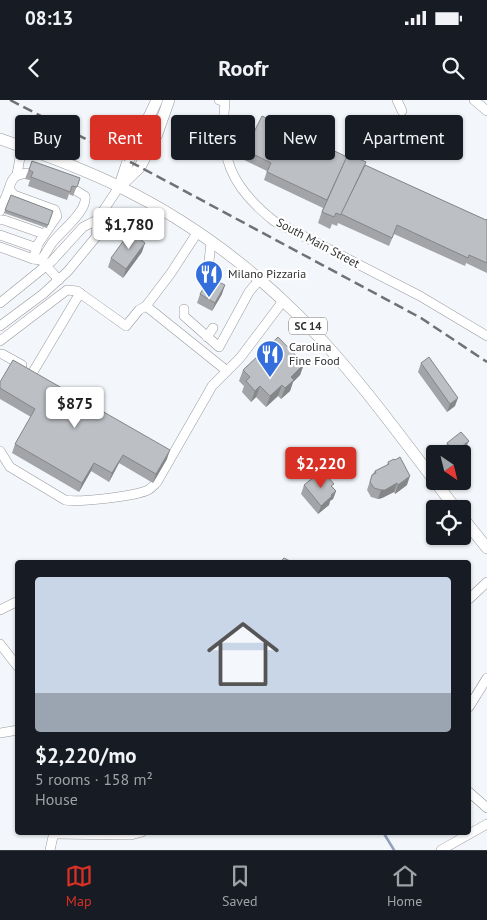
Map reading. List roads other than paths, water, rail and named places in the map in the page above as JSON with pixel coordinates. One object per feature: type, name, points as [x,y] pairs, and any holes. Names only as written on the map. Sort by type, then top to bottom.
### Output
[{"type":"main road","points":[[119,187],[128,161],[157,100]]},
{"type":"main road","points":[[119,187],[140,167],[157,134],[169,100]]},
{"type":"main road","name":"SC 14","points":[[0,139],[15,144]]},
{"type":"main road","name":"SC 14","points":[[58,160],[119,187],[149,203],[210,242],[259,280],[283,301],[324,343],[358,383],[449,500]]},
{"type":"main road","points":[[471,528],[487,548]]},
{"type":"street","name":"South Main Street","points":[[219,100],[225,102],[224,148],[228,165],[246,196],[256,207],[274,221],[420,296],[487,336]]},
{"type":"street","points":[[397,100],[402,111]]},
{"type":"street","points":[[475,100],[487,111]]},
{"type":"street","points":[[0,211],[12,180],[17,174],[20,160]]},
{"type":"street","points":[[17,174],[27,173]]},
{"type":"street","points":[[0,326],[44,294],[68,271],[96,237],[98,220],[119,187]]},
{"type":"street","points":[[9,189],[14,195],[55,210],[57,216],[37,248],[40,262]]},
{"type":"street","points":[[0,303],[40,262],[52,243],[81,211],[86,201],[85,196],[75,190]]},
{"type":"street","points":[[0,220],[44,234]]},
{"type":"street","points":[[40,262],[72,241],[83,227],[98,220]]},
{"type":"street","points":[[0,341],[67,290],[80,293],[126,326],[139,310],[146,306],[171,273],[197,233]]},
{"type":"street","points":[[0,235],[37,248]]},
{"type":"street","points":[[209,261],[210,242]]},
{"type":"street","points":[[0,247],[40,262],[59,280]]},
{"type":"street","points":[[184,309],[184,316],[218,347],[249,292],[259,280]]},
{"type":"street","points":[[1,356],[36,374],[80,293]]},
{"type":"street","points":[[0,451],[10,468],[56,496],[71,502],[147,491],[157,482],[170,450],[212,386],[245,352],[283,301]]},
{"type":"street","points":[[146,306],[228,371]]},
{"type":"street","points":[[207,337],[212,328]]},
{"type":"street","points":[[471,597],[487,582]]},
{"type":"street","points":[[0,610],[15,602]]},
{"type":"street","points":[[0,644],[15,663]]},
{"type":"street","points":[[471,704],[487,678]]},
{"type":"street","points":[[0,733],[15,730]]},
{"type":"street","points":[[471,794],[487,808]]},
{"type":"street","points":[[471,833],[487,824]]},
{"type":"street","points":[[50,850],[54,835]]},
{"type":"street","points":[[441,850],[468,835]]},
{"type":"waterway","points":[[385,835],[394,850]]},
{"type":"railway","points":[[10,100],[140,167],[421,318],[487,362]]},
{"type":"place","name":"Milano Pizzaria","points":[[209,298]]},
{"type":"place","name":"Carolina Fine Food","points":[[270,378]]}]
